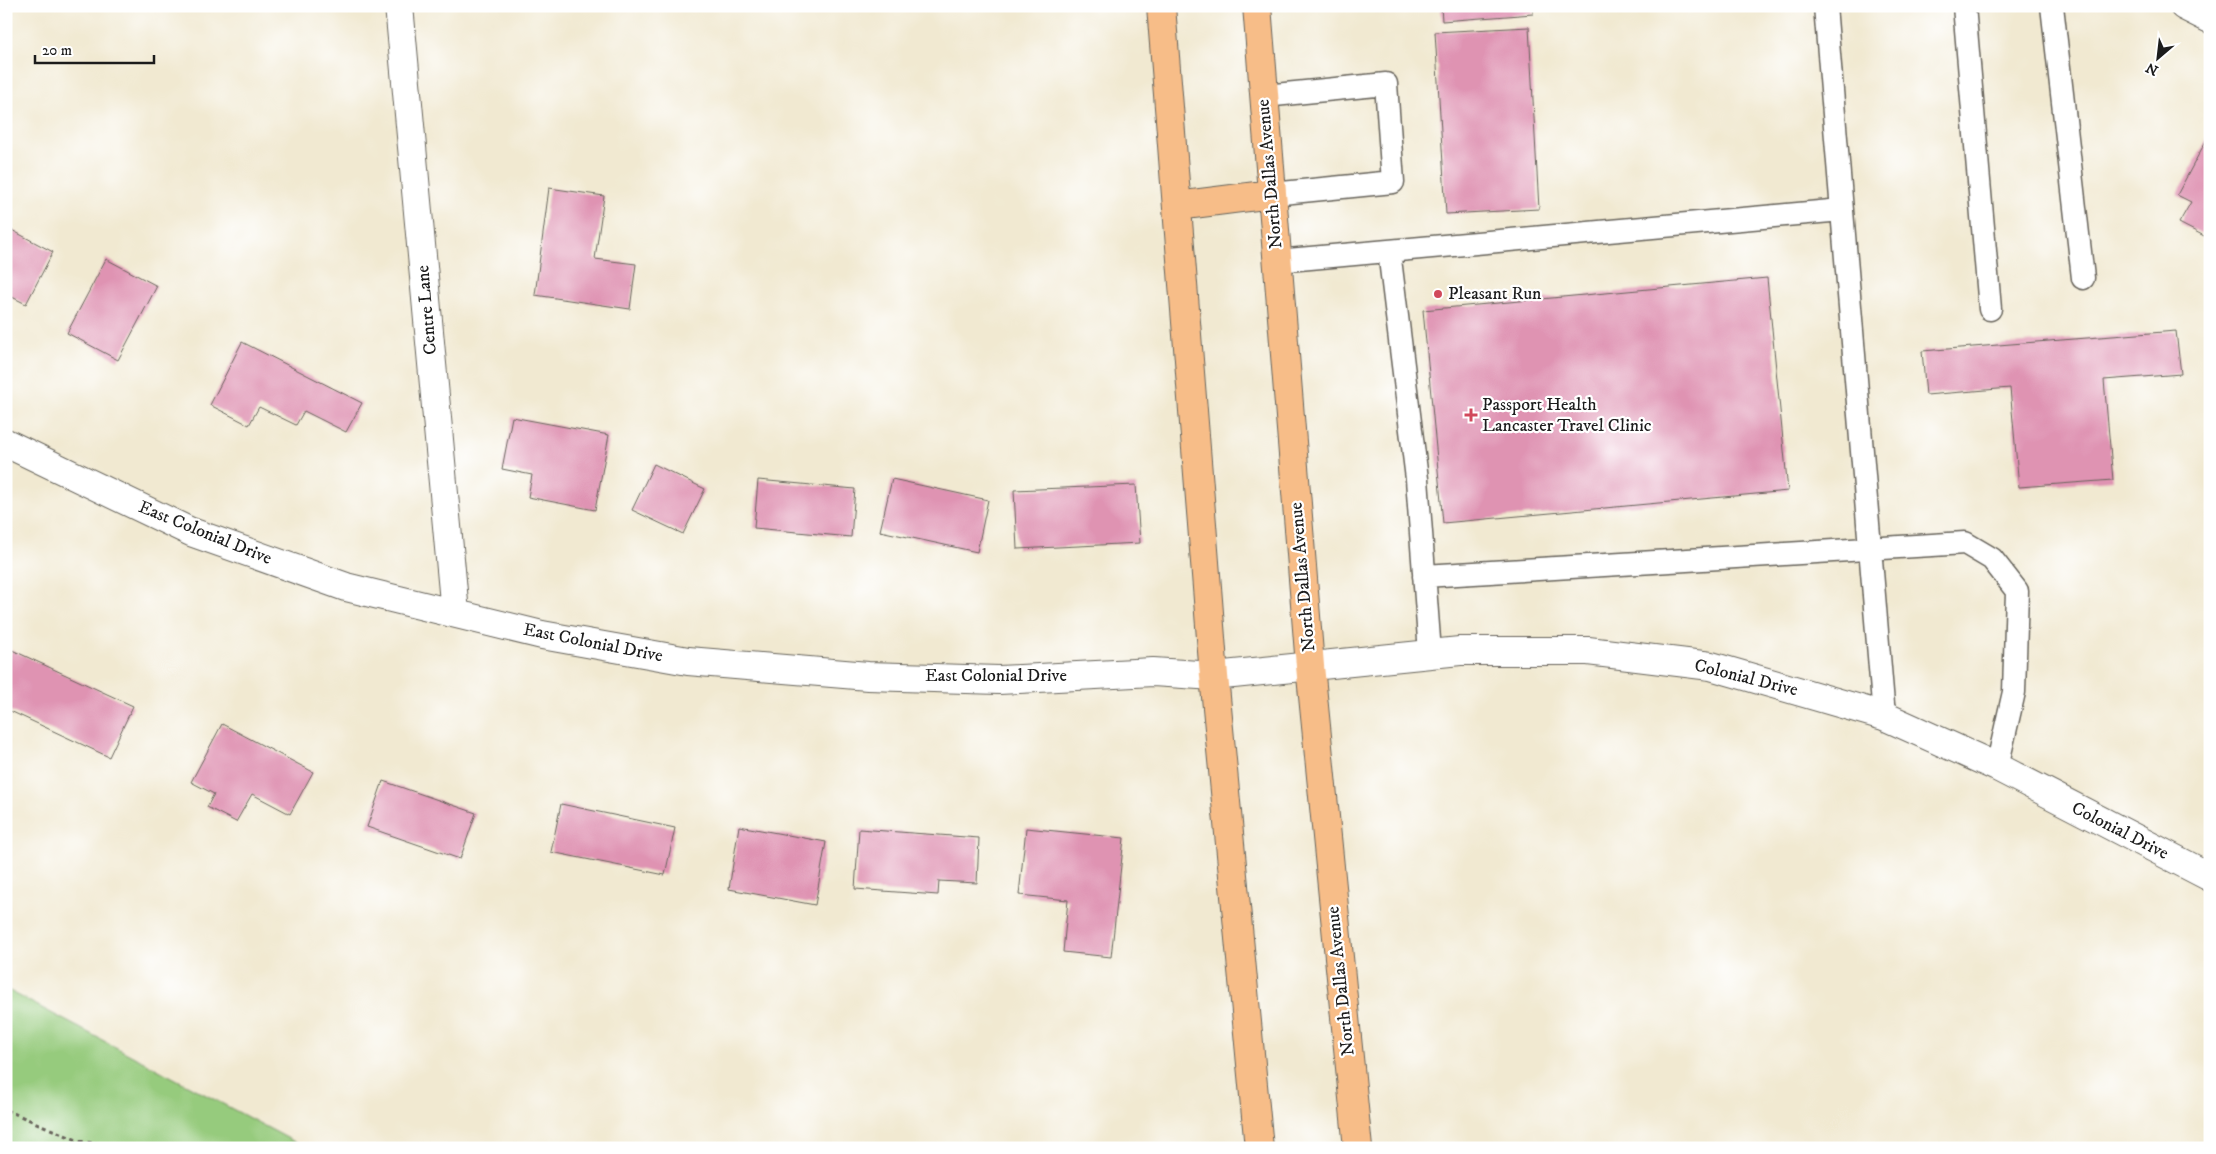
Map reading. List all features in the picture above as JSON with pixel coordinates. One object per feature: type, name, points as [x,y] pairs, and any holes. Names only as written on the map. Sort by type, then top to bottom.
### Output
[{"type":"main road","points":[[1161,6],[1214,676],[1259,1148]]},
{"type":"main road","name":"North Dallas Avenue","points":[[1257,6],[1310,666],[1358,1148]]},
{"type":"main road","points":[[1177,206],[1272,194]]},
{"type":"street","name":"Centre Lane","points":[[399,6],[455,614]]},
{"type":"street","points":[[2184,6],[2210,19]]},
{"type":"street","name":"East Colonial Drive","points":[[6,443],[191,532],[346,587],[542,635],[688,661],[849,674],[999,680],[1153,672],[1214,676]]},
{"type":"street","name":"Colonial Drive","points":[[1214,676],[1460,651],[1588,651],[1712,666],[1884,716],[1997,767],[2210,877]]},
{"type":"lane","points":[[1825,6],[1884,716]]},
{"type":"lane","points":[[1964,6],[1990,309]]},
{"type":"lane","points":[[2052,6],[2083,278]]},
{"type":"lane","points":[[1264,96],[1386,84],[1393,182],[1272,194]]},
{"type":"lane","points":[[1277,261],[1842,210]]},
{"type":"lane","points":[[1389,251],[1417,480],[1430,653]]},
{"type":"lane","points":[[1424,576],[1965,543],[1992,559],[2017,591],[2014,692],[1997,767]]},
{"type":"path","points":[[6,1110],[79,1141],[130,1148]]},
{"type":"green space","points":[[6,989],[306,1148],[6,1148]]},
{"type":"building","points":[[1441,6],[1533,6],[1533,14],[1442,21]]},
{"type":"building","points":[[1529,27],[1539,209],[1446,214],[1435,32]]},
{"type":"building","points":[[2208,137],[2210,137],[2210,239],[2179,223],[2191,202],[2177,195]]},
{"type":"building","points":[[549,188],[604,196],[595,259],[636,264],[630,309],[535,295]]},
{"type":"building","points":[[6,227],[53,252],[26,304],[6,294]]},
{"type":"building","points":[[106,259],[157,286],[118,360],[67,333]]},
{"type":"building","points":[[1767,278],[1788,491],[1443,523],[1423,310]]},
{"type":"building","points":[[2176,331],[2181,374],[2104,380],[2113,480],[2019,487],[2010,388],[1926,395],[1922,351]]},
{"type":"building","points":[[242,342],[362,403],[346,432],[304,411],[296,425],[259,407],[249,425],[210,405]]},
{"type":"building","points":[[512,417],[609,435],[595,510],[528,497],[532,475],[502,469]]},
{"type":"building","points":[[654,464],[705,489],[683,534],[632,510]]},
{"type":"building","points":[[892,479],[988,500],[977,552],[880,531]]},
{"type":"building","points":[[758,480],[855,489],[851,537],[754,528]]},
{"type":"building","points":[[1136,485],[1140,543],[1017,549],[1014,490]]},
{"type":"building","points":[[12,650],[133,706],[109,757],[6,709],[6,662]]},
{"type":"building","points":[[222,724],[313,772],[290,814],[252,794],[236,822],[207,807],[214,794],[191,782]]},
{"type":"building","points":[[383,781],[476,813],[460,859],[367,827]]},
{"type":"building","points":[[561,804],[675,828],[665,875],[551,852]]},
{"type":"building","points":[[739,826],[826,842],[815,905],[729,889]]},
{"type":"building","points":[[1026,828],[1124,838],[1111,957],[1063,952],[1068,900],[1019,895]]},
{"type":"building","points":[[859,829],[979,838],[977,883],[939,881],[938,895],[855,889]]},
{"type":"place","name":"Pleasant Run","points":[[1438,294]]},
{"type":"place","name":"Passport Health Lancaster Travel Clinic","points":[[1471,415]]}]
